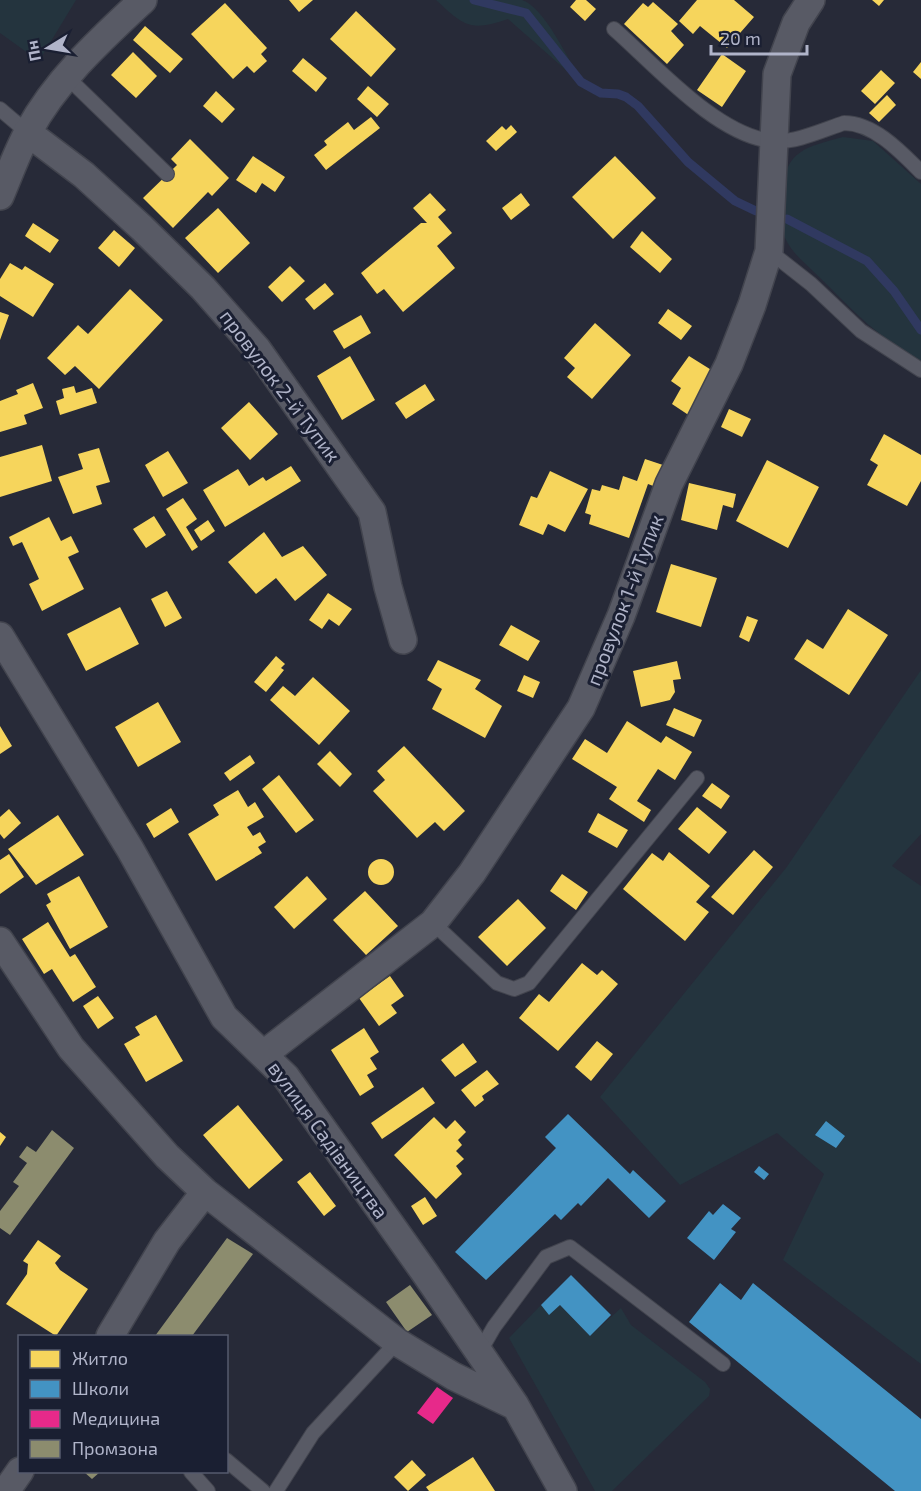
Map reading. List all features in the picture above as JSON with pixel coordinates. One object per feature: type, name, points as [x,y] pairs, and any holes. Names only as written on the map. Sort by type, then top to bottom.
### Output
[{"type":"street","points":[[0,196],[27,132],[66,76],[143,0]]},
{"type":"street","name":"провулок 1-й Тупик","points":[[264,1054],[433,923],[472,873],[581,708],[621,616],[669,484],[729,364],[753,305],[769,251],[777,74],[796,23],[811,0]]},
{"type":"street","name":"провулок 2-й Тупик","points":[[27,132],[84,175],[142,228],[203,288],[257,348],[372,512],[388,587],[403,640]]},
{"type":"street","name":"вулиця Садівництва","points":[[0,636],[130,849],[211,997],[240,1036],[264,1054],[286,1077],[514,1405],[563,1491]]},
{"type":"street","points":[[1,943],[71,1048],[167,1156],[205,1192],[397,1342],[453,1376],[514,1405]]},
{"type":"street","points":[[111,1335],[167,1241],[205,1192]]},
{"type":"street","points":[[6,1491],[19,1473]]},
{"type":"lane","points":[[614,29],[715,117],[742,132],[773,141],[844,123],[854,123],[881,137],[921,172]]},
{"type":"lane","points":[[66,76],[167,174]]},
{"type":"lane","points":[[0,109],[27,132]]},
{"type":"lane","points":[[769,251],[811,284],[861,330],[921,370]]},
{"type":"lane","points":[[433,923],[497,983],[514,989],[529,983],[697,778]]},
{"type":"lane","points":[[479,1353],[494,1327],[546,1257],[570,1247],[723,1364]]},
{"type":"lane","points":[[276,1491],[313,1433],[397,1342]]},
{"type":"lane","points":[[228,1462],[263,1491]]},
{"type":"lane","points":[[192,1473],[208,1491]]},
{"type":"shaded area","points":[[0,0],[76,0],[39,61],[0,33]]},
{"type":"shaded area","points":[[436,0],[522,0],[530,4],[547,22],[579,77],[575,78],[508,19],[485,25],[468,24],[454,16]]},
{"type":"shaded area","points":[[843,137],[873,141],[921,184],[921,361],[886,338],[860,317],[798,257],[785,238],[781,216],[784,179],[793,159],[808,148]]},
{"type":"shaded area","points":[[921,670],[921,834],[892,866],[921,886],[921,1364],[783,1260],[824,1174],[777,1133],[680,1185],[600,1097],[786,868]]},
{"type":"shaded area","points":[[541,1305],[549,1314],[560,1305],[590,1336],[621,1308],[631,1325],[705,1382],[710,1389],[709,1396],[612,1491],[595,1491],[509,1338]]},
{"type":"building: Житло","points":[[289,0],[313,0],[299,12]]},
{"type":"building: Житло","points":[[576,0],[586,0],[596,9],[585,21],[570,7]]},
{"type":"building: Житло","points":[[697,0],[734,0],[754,17],[727,48],[700,26],[693,34],[679,21]]},
{"type":"building: Житло","points":[[872,0],[884,0],[879,6]]},
{"type":"building: Житло","points":[[653,2],[678,24],[671,31],[684,45],[667,64],[624,24],[643,3],[648,7]]},
{"type":"building: Житло","points":[[225,3],[267,48],[261,54],[267,61],[254,73],[247,66],[233,79],[191,34]]},
{"type":"building: Житло","points":[[356,11],[396,49],[371,77],[330,39]]},
{"type":"building: Житло","points":[[145,26],[183,59],[170,73],[133,40]]},
{"type":"building: Житло","points":[[133,52],[157,76],[136,98],[111,75]]},
{"type":"building: Житло","points":[[722,54],[746,71],[722,107],[697,90]]},
{"type":"building: Житло","points":[[303,58],[327,78],[316,92],[292,71]]},
{"type":"building: Житло","points":[[921,62],[921,79],[913,72]]},
{"type":"building: Житло","points":[[881,70],[895,83],[875,104],[861,91]]},
{"type":"building: Житло","points":[[368,86],[389,104],[377,117],[357,99]]},
{"type":"building: Житло","points":[[216,91],[235,109],[222,123],[203,106]]},
{"type":"building: Житло","points":[[887,95],[896,105],[879,122],[869,113]]},
{"type":"building: Житло","points":[[371,117],[380,128],[326,170],[314,155],[327,145],[324,141],[348,122],[354,130]]},
{"type":"building: Житло","points":[[511,125],[517,132],[496,151],[486,141],[502,126],[506,130]]},
{"type":"building: Житло","points":[[190,139],[229,178],[212,196],[208,192],[173,228],[143,198],[177,165],[171,159]]},
{"type":"building: Житло","points":[[253,156],[285,177],[275,192],[262,183],[256,193],[236,180]]},
{"type":"building: Житло","points":[[615,156],[656,198],[613,239],[572,197]]},
{"type":"building: Житло","points":[[430,193],[446,210],[438,217],[452,233],[437,246],[455,268],[403,312],[384,289],[377,294],[361,273],[421,223],[427,223],[413,208]]},
{"type":"building: Житло","points":[[521,193],[530,205],[511,220],[502,208]]},
{"type":"building: Житло","points":[[218,208],[250,243],[218,273],[185,238]]},
{"type":"building: Житло","points":[[33,223],[59,240],[50,253],[25,236]]},
{"type":"building: Житло","points":[[114,230],[135,248],[119,267],[98,248]]},
{"type":"building: Житло","points":[[642,231],[672,259],[660,273],[630,247]]},
{"type":"building: Житло","points":[[10,263],[22,270],[25,266],[54,284],[33,317],[0,296],[0,279]]},
{"type":"building: Житло","points":[[290,266],[305,281],[282,302],[268,287]]},
{"type":"building: Житло","points":[[325,283],[334,294],[314,310],[305,299]]},
{"type":"building: Житло","points":[[130,289],[163,320],[99,389],[75,366],[65,375],[47,358],[78,325],[88,334]]},
{"type":"building: Житло","points":[[668,309],[692,326],[681,340],[658,323]]},
{"type":"building: Житло","points":[[0,312],[9,315],[0,340]]},
{"type":"building: Житло","points":[[361,315],[371,333],[344,349],[333,331]]},
{"type":"building: Житло","points":[[595,323],[631,355],[592,399],[567,377],[575,368],[564,358]]},
{"type":"building: Житло","points":[[350,356],[375,400],[342,420],[317,376]]},
{"type":"building: Житло","points":[[689,356],[713,371],[690,416],[672,404],[681,388],[671,381]]},
{"type":"building: Житло","points":[[33,383],[43,408],[24,415],[27,424],[0,432],[0,401],[18,394],[16,390]]},
{"type":"building: Житло","points":[[425,384],[435,400],[406,419],[395,403]]},
{"type":"building: Житло","points":[[74,386],[76,393],[92,388],[97,403],[60,415],[56,401],[64,398],[62,389]]},
{"type":"building: Житло","points":[[249,402],[278,434],[250,460],[221,428]]},
{"type":"building: Житло","points":[[729,409],[751,419],[742,437],[721,427]]},
{"type":"building: Житло","points":[[884,434],[921,455],[921,481],[907,506],[867,485],[878,465],[870,460]]},
{"type":"building: Житло","points":[[42,445],[52,481],[0,497],[0,457]]},
{"type":"building: Житло","points":[[99,448],[110,482],[96,486],[102,504],[73,514],[58,477],[83,469],[78,454]]},
{"type":"building: Житло","points":[[168,451],[188,483],[163,497],[145,465]]},
{"type":"building: Житло","points":[[645,459],[663,465],[656,487],[648,484],[629,538],[589,524],[591,515],[585,513],[592,489],[600,491],[602,485],[619,490],[623,476],[637,481]]},
{"type":"building: Житло","points":[[767,460],[819,487],[788,548],[736,521]]},
{"type":"building: Житло","points":[[291,466],[301,481],[225,527],[203,490],[238,469],[249,486],[263,477],[266,481]]},
{"type":"building: Житло","points":[[550,471],[588,489],[565,532],[548,524],[543,535],[519,525],[531,496],[537,498]]},
{"type":"building: Житло","points":[[689,483],[736,494],[733,508],[723,505],[717,530],[681,520]]},
{"type":"building: Житло","points":[[183,498],[197,519],[186,527],[198,547],[192,551],[166,509]]},
{"type":"building: Житло","points":[[154,516],[166,535],[146,548],[133,529]]},
{"type":"building: Житло","points":[[49,517],[61,541],[71,536],[79,552],[68,557],[84,589],[42,611],[29,584],[39,579],[22,542],[13,546],[9,537]]},
{"type":"building: Житло","points":[[208,520],[215,531],[201,541],[194,530]]},
{"type":"building: Житло","points":[[264,532],[282,557],[303,546],[327,575],[295,601],[276,578],[256,594],[228,562]]},
{"type":"building: Житло","points":[[671,564],[717,578],[701,627],[656,612]]},
{"type":"building: Житло","points":[[167,591],[182,618],[165,627],[151,599]]},
{"type":"building: Житло","points":[[328,593],[352,609],[339,626],[329,619],[322,629],[309,620]]},
{"type":"building: Житло","points":[[120,607],[139,644],[86,671],[67,634]]},
{"type":"building: Житло","points":[[848,609],[888,635],[849,695],[794,659],[807,639],[823,649]]},
{"type":"building: Житло","points":[[747,616],[758,620],[749,642],[739,637]]},
{"type":"building: Житло","points":[[511,625],[540,641],[528,661],[499,645]]},
{"type":"building: Житло","points":[[276,656],[285,664],[281,668],[284,670],[266,692],[254,682]]},
{"type":"building: Житло","points":[[438,660],[481,680],[475,689],[502,706],[485,738],[432,709],[442,689],[427,680]]},
{"type":"building: Житло","points":[[677,661],[681,679],[673,680],[675,692],[670,700],[641,707],[633,671]]},
{"type":"building: Житло","points":[[524,675],[540,682],[533,698],[517,691]]},
{"type":"building: Житло","points":[[313,677],[350,711],[319,745],[270,700],[283,686],[295,696]]},
{"type":"building: Житло","points":[[158,702],[181,742],[138,767],[115,727]]},
{"type":"building: Житло","points":[[674,708],[702,720],[694,737],[666,725]]},
{"type":"building: Житло","points":[[627,721],[661,743],[666,736],[692,752],[675,780],[658,769],[637,801],[651,810],[644,822],[609,799],[617,787],[572,759],[585,739],[607,753]]},
{"type":"building: Житло","points":[[0,726],[12,746],[0,754]]},
{"type":"building: Житло","points":[[404,746],[465,811],[444,831],[435,822],[417,838],[373,791],[385,780],[377,771]]},
{"type":"building: Житло","points":[[330,751],[352,774],[340,787],[317,764]]},
{"type":"building: Житло","points":[[250,755],[255,763],[230,781],[224,773]]},
{"type":"building: Житло","points":[[279,775],[314,820],[296,833],[262,789]]},
{"type":"building: Житло","points":[[712,783],[730,796],[721,809],[702,796]]},
{"type":"building: Житло","points":[[238,790],[248,807],[255,802],[264,817],[247,827],[253,836],[260,832],[266,842],[258,847],[262,853],[216,881],[188,834],[219,815],[213,805]]},
{"type":"building: Житло","points":[[697,807],[727,832],[709,854],[678,829]]},
{"type":"building: Житло","points":[[171,808],[179,822],[154,838],[146,824]]},
{"type":"building: Житло","points":[[9,809],[21,823],[4,839],[0,834],[0,817]]},
{"type":"building: Житло","points":[[598,813],[628,830],[617,848],[588,832]]},
{"type":"building: Житло","points":[[58,815],[84,855],[36,885],[8,849]]},
{"type":"building: Житло","points":[[754,850],[773,867],[733,915],[711,897]]},
{"type":"building: Житло","points":[[669,852],[710,886],[696,902],[709,912],[685,941],[623,889],[652,853],[663,861]]},
{"type":"building: Житло","points":[[9,854],[24,877],[0,894],[0,860]]},
{"type":"building: Житло","points":[[381,859],[390,863],[394,872],[390,881],[381,885],[372,881],[368,872],[372,863]]},
{"type":"building: Житло","points":[[562,874],[588,892],[576,910],[550,891]]},
{"type":"building: Житло","points":[[79,876],[108,927],[70,949],[46,905],[51,902],[47,894]]},
{"type":"building: Житло","points":[[307,876],[327,899],[294,929],[274,907]]},
{"type":"building: Житло","points":[[365,891],[398,926],[366,955],[333,920]]},
{"type":"building: Житло","points":[[518,899],[546,928],[507,966],[478,937]]},
{"type":"building: Житло","points":[[48,922],[70,957],[75,954],[96,987],[73,1002],[52,969],[44,974],[22,939]]},
{"type":"building: Житло","points":[[582,963],[597,975],[602,970],[618,984],[558,1051],[519,1018],[539,994],[549,1002]]},
{"type":"building: Житло","points":[[390,976],[404,996],[391,1005],[397,1013],[379,1026],[359,998]]},
{"type":"building: Житло","points":[[98,996],[114,1018],[98,1029],[83,1006]]},
{"type":"building: Житло","points":[[156,1015],[183,1061],[146,1082],[124,1044],[140,1035],[135,1027]]},
{"type":"building: Житло","points":[[364,1028],[379,1052],[370,1058],[377,1069],[367,1075],[374,1087],[360,1096],[331,1050]]},
{"type":"building: Житло","points":[[597,1041],[613,1054],[591,1081],[575,1067]]},
{"type":"building: Житло","points":[[463,1043],[477,1062],[455,1077],[441,1060]]},
{"type":"building: Житло","points":[[487,1070],[499,1084],[482,1096],[484,1100],[475,1107],[461,1090]]},
{"type":"building: Житло","points":[[423,1087],[435,1103],[382,1139],[371,1123]]},
{"type":"building: Житло","points":[[238,1105],[283,1160],[249,1189],[203,1135]]},
{"type":"building: Житло","points":[[434,1117],[446,1129],[455,1120],[466,1132],[458,1140],[462,1145],[456,1151],[464,1159],[456,1166],[462,1174],[436,1199],[394,1155]]},
{"type":"building: Житло","points":[[0,1132],[6,1137],[0,1146]]},
{"type":"building: Житло","points":[[310,1172],[336,1206],[324,1216],[297,1182]]},
{"type":"building: Житло","points":[[425,1197],[437,1216],[423,1225],[411,1206]]},
{"type":"building: Житло","points":[[38,1240],[61,1256],[55,1263],[60,1270],[88,1289],[57,1335],[6,1304],[27,1274],[28,1264],[23,1261]]},
{"type":"building: Житло","points":[[473,1457],[495,1491],[429,1491],[426,1487]]},
{"type":"building: Житло","points":[[412,1460],[426,1475],[408,1491],[394,1477]]},
{"type":"building: Школи","points":[[568,1114],[630,1174],[633,1170],[666,1201],[649,1218],[608,1178],[581,1206],[578,1203],[561,1220],[555,1214],[486,1280],[455,1252],[556,1148],[545,1137]]},
{"type":"building: Школи","points":[[826,1121],[845,1136],[836,1148],[815,1135]]},
{"type":"building: Школи","points":[[759,1166],[769,1174],[764,1180],[754,1172]]},
{"type":"building: Школи","points":[[723,1204],[741,1218],[731,1229],[736,1232],[714,1260],[687,1238],[709,1211],[713,1215]]},
{"type":"building: Школи","points":[[571,1275],[611,1315],[590,1336],[560,1305],[549,1315],[541,1305]]},
{"type":"building: Школи","points":[[720,1283],[741,1300],[753,1283],[921,1419],[921,1491],[895,1491],[689,1322]]},
{"type":"building: Медицина","points":[[437,1387],[453,1398],[433,1424],[417,1413]]},
{"type":"building: Промзона","points":[[52,1130],[74,1148],[10,1235],[0,1228],[0,1211],[19,1186],[13,1182],[27,1163],[19,1157],[27,1146],[36,1152]]},
{"type":"building: Промзона","points":[[227,1238],[253,1254],[193,1335],[156,1335]]},
{"type":"building: Промзона","points":[[410,1285],[432,1315],[407,1332],[386,1302]]},
{"type":"building: Промзона","points":[[85,1473],[99,1473],[92,1479]]},
{"type":"waterway","points":[[474,0],[526,13],[581,82],[601,93],[626,97],[638,106],[688,162],[735,201],[756,211]]},
{"type":"waterway","points":[[787,219],[867,261],[894,291],[921,330]]}]
